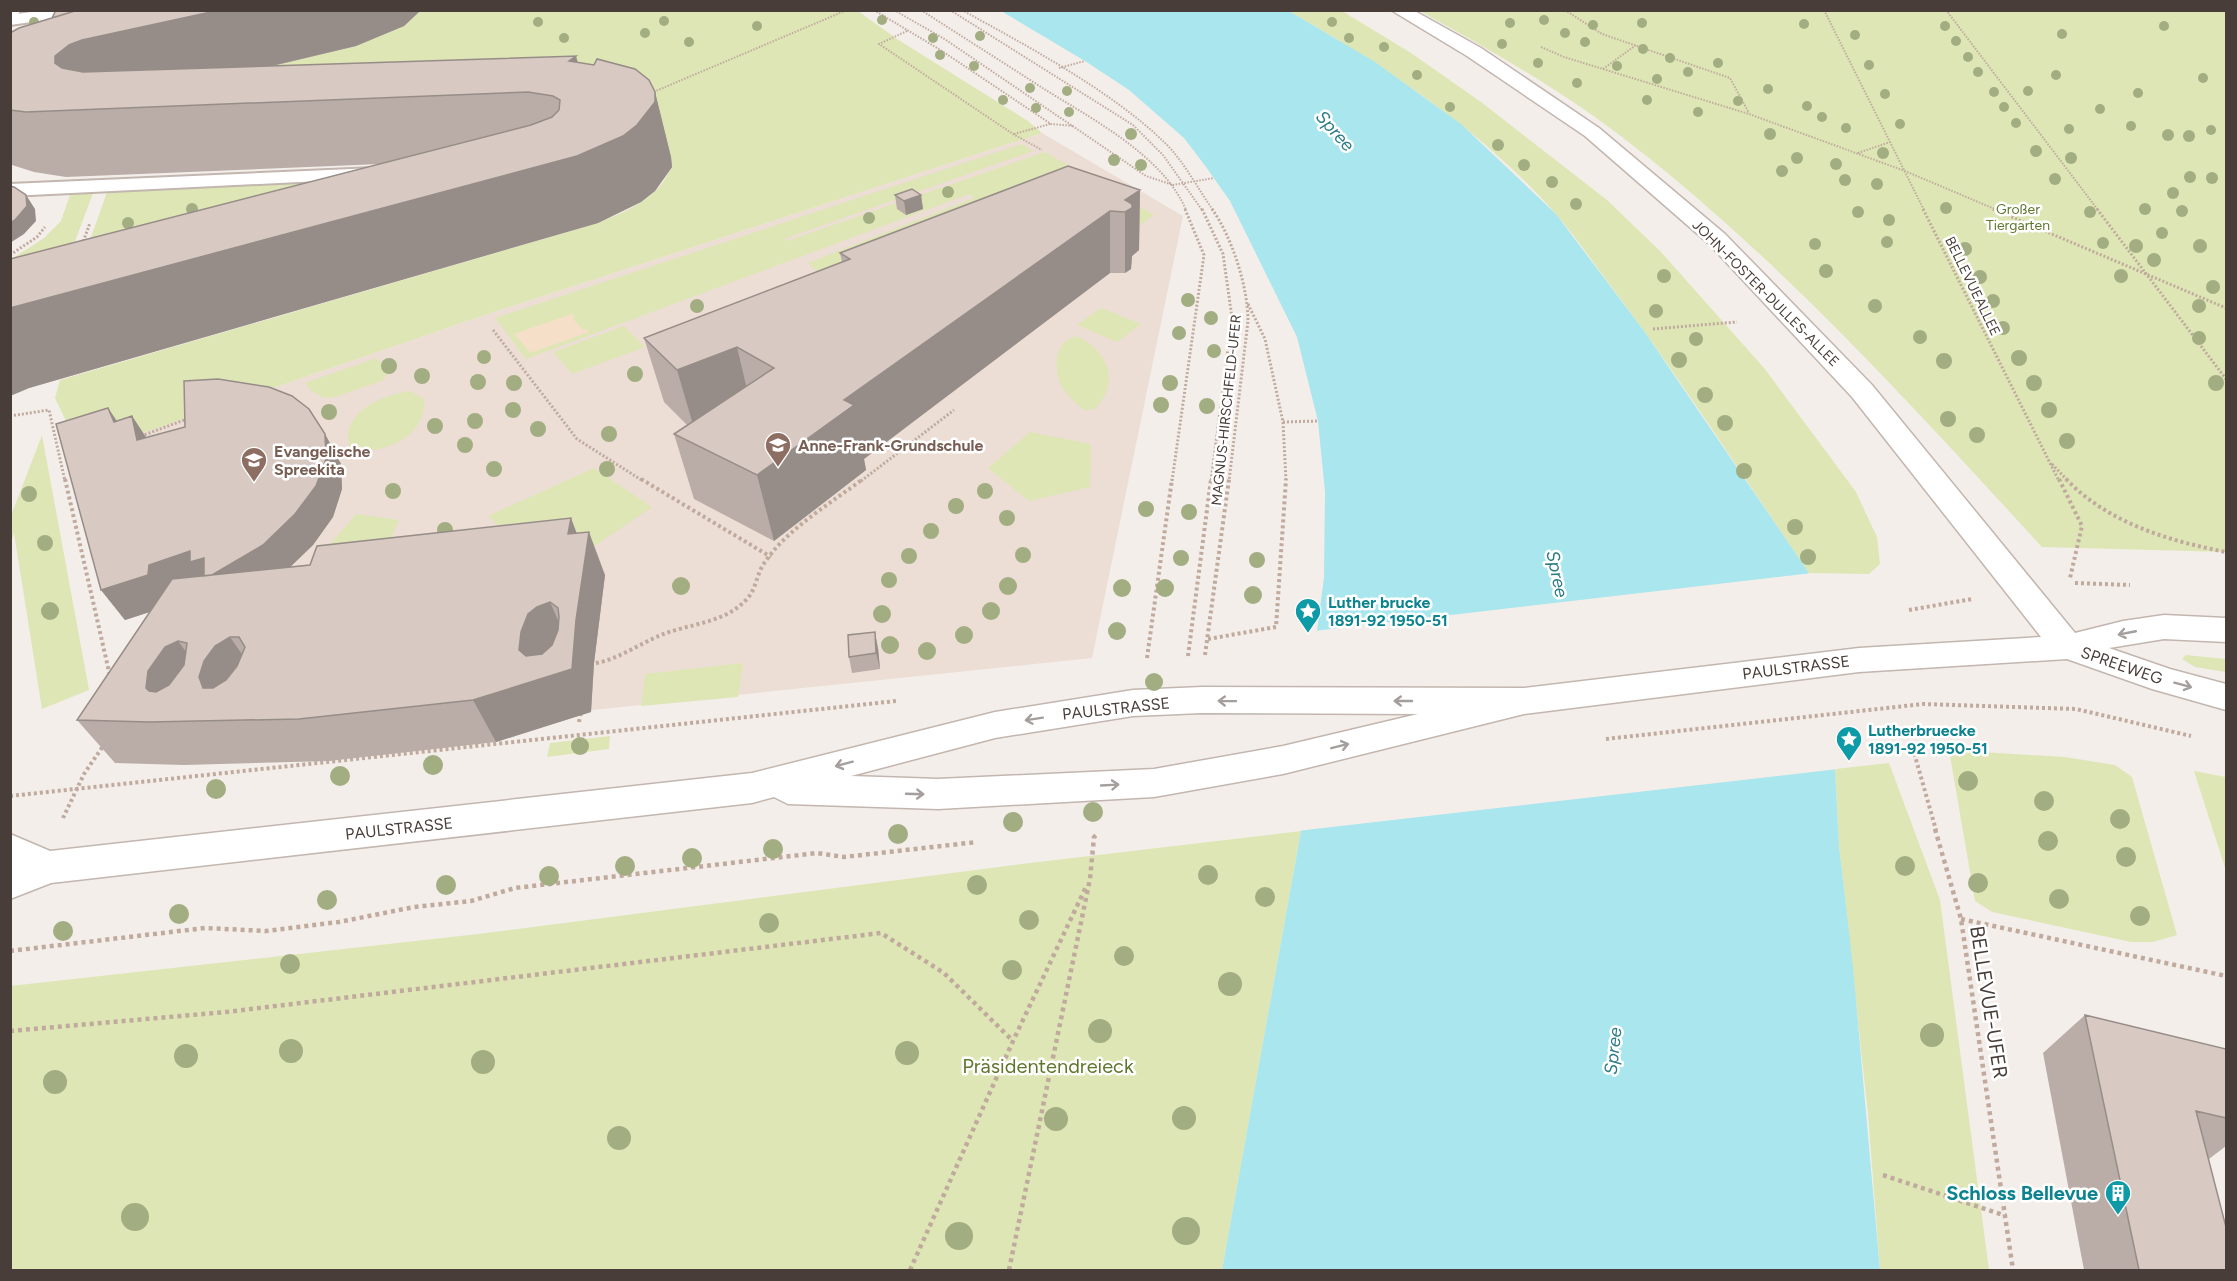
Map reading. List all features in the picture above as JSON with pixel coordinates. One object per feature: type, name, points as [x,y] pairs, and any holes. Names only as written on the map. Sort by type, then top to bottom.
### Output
[{"type":"street","name":"JOHN-FOSTER-DULLES-ALLEE","points":[[1399,10],[1474,52],[1592,132],[1717,239],[1862,391],[2068,647]]},
{"type":"street","name":"SPREEWEG","points":[[2068,647],[2123,633],[2164,627],[2226,630]]},
{"type":"street","name":"SPREEWEG","points":[[2068,647],[2164,680],[2226,697]]},
{"type":"street","name":"PAULSTRASSE","points":[[752,788],[938,794],[1154,783],[1283,759],[1524,701],[1859,660],[2068,647]]},
{"type":"street","name":"PAULSTRASSE","points":[[10,883],[47,867],[752,788],[995,725],[1132,703],[1202,700],[1524,701]]},
{"type":"street","points":[[10,850],[47,867]]},
{"type":"lane","points":[[10,20],[62,14],[110,16]]},
{"type":"lane","points":[[10,32],[62,25]]},
{"type":"lane","points":[[10,190],[388,173]]},
{"type":"path","points":[[644,96],[847,10]]},
{"type":"path","points":[[874,10],[942,51],[1051,124]]},
{"type":"path","points":[[894,10],[946,40],[1146,176],[1173,185],[1214,178]]},
{"type":"path","points":[[921,10],[1093,120],[1147,158],[1173,185],[1204,255],[1146,663]]},
{"type":"path","points":[[950,10],[1133,125],[1163,155],[1185,183],[1200,205],[1223,254],[1232,318],[1188,657]]},
{"type":"path","name":"MAGNUS-HIRSCHFELD-UFER","points":[[962,10],[1117,104],[1166,144],[1215,213],[1232,245],[1248,304],[1235,437],[1205,655]]},
{"type":"path","points":[[1565,10],[1602,34],[1730,78],[1749,114]]},
{"type":"path","name":"BELLEVUEALLEE","points":[[1824,10],[2082,526],[2070,574]]},
{"type":"path","points":[[1946,10],[2226,379]]},
{"type":"path","points":[[907,31],[879,44],[1013,134],[1042,150]]},
{"type":"path","points":[[1532,43],[1564,57],[1749,114],[1905,171],[2226,308]]},
{"type":"path","points":[[1602,69],[1636,45]]},
{"type":"path","points":[[1059,68],[1085,61]]},
{"type":"path","points":[[1013,134],[1051,124],[1075,126]]},
{"type":"path","points":[[1857,153],[1890,142]]},
{"type":"path","points":[[81,247],[104,185]]},
{"type":"path","points":[[1208,639],[1276,627],[1287,490],[1282,422],[1265,339],[1248,304]]},
{"type":"path","points":[[1653,329],[1737,322]]},
{"type":"path","points":[[493,330],[577,439],[683,506],[771,557]]},
{"type":"path","points":[[10,416],[49,410],[112,687]]},
{"type":"path","points":[[589,664],[606,662],[662,635],[726,615],[746,601],[758,581],[762,566],[786,537],[954,410]]},
{"type":"path","points":[[140,443],[138,437],[193,417]]},
{"type":"path","points":[[1282,422],[1318,421]]},
{"type":"path","points":[[2048,458],[2083,497],[2123,520],[2184,545],[2226,552]]},
{"type":"path","points":[[2115,584],[2124,585]]},
{"type":"path","points":[[10,796],[905,700]]},
{"type":"path","points":[[579,722],[582,704]]},
{"type":"path","points":[[1874,709],[1923,704],[2076,709],[2184,735]]},
{"type":"path","points":[[47,867],[65,811],[84,774],[108,739]]},
{"type":"path","name":"BELLEVUE-UFER","points":[[1911,742],[1961,919],[2013,1270]]},
{"type":"path","points":[[1009,1270],[1090,879],[1094,837]]},
{"type":"path","points":[[10,951],[205,928],[266,931],[339,922],[414,907],[471,901],[516,888],[817,854],[844,857],[986,841]]},
{"type":"path","points":[[910,1270],[1013,1041],[1090,879]]},
{"type":"path","points":[[1961,919],[2226,976]]},
{"type":"path","points":[[10,1031],[226,1012],[881,933],[944,973],[1013,1041]]},
{"type":"path","points":[[1884,1175],[2006,1216]]},
{"type":"shaded area","name":"Anne-Frank-Grundschule","points":[[1042,133],[1183,216],[1092,658],[525,717],[203,622],[128,438],[482,316]]},
{"type":"green space","points":[[420,11],[858,11],[897,39],[1028,121],[1042,133],[482,316],[128,438],[64,427],[65,419],[55,398],[60,380],[598,223],[645,199],[664,181],[671,157],[130,97],[356,46],[404,26]]},
{"type":"green space","points":[[1289,11],[1342,11],[1411,53],[1481,102],[1607,200],[1661,252],[1764,368],[1856,492],[1877,537],[1880,564],[1869,574],[1809,573],[1664,359],[1555,213],[1526,182],[1464,127],[1396,77]]},
{"type":"green space","name":"Großer Tiergarten","points":[[1420,11],[2226,11],[2226,552],[2042,547],[1845,337],[1794,286],[1687,189],[1581,107],[1501,57]]},
{"type":"green space","points":[[1022,144],[1033,151],[784,239],[787,241],[1045,152],[1154,215],[1128,234],[819,273],[808,263],[974,198],[969,194],[526,359],[495,318]]},
{"type":"green space","points":[[308,183],[78,274],[107,192]]},
{"type":"green space","points":[[71,192],[93,193],[51,306],[11,318],[10,260],[44,238],[61,221]]},
{"type":"green space","points":[[1101,308],[1141,324],[1117,342],[1077,325]]},
{"type":"green space","points":[[624,326],[645,347],[572,374],[553,352]]},
{"type":"green space","points":[[1076,336],[1096,350],[1103,358],[1107,368],[1108,388],[1095,409],[1084,410],[1063,389],[1060,382],[1057,366],[1059,350],[1068,339]]},
{"type":"green space","points":[[376,358],[390,372],[382,381],[335,397],[324,398],[311,391],[305,383]]},
{"type":"green space","points":[[410,391],[424,399],[424,410],[421,419],[410,434],[393,445],[383,448],[361,450],[349,448],[349,429],[359,413],[383,398]]},
{"type":"green space","points":[[1030,432],[1091,444],[1090,487],[1029,501],[988,468]]},
{"type":"green space","points":[[42,435],[89,690],[42,709],[14,533],[11,542],[10,508],[12,513]]},
{"type":"green space","points":[[594,468],[652,507],[590,549],[533,556],[488,516]]},
{"type":"green space","points":[[356,514],[399,520],[378,567],[309,569]]},
{"type":"green space","points":[[2186,655],[2226,659],[2226,672],[2195,667],[2182,659]]},
{"type":"green space","points":[[743,663],[738,697],[641,706],[645,674]]},
{"type":"green space","points":[[610,736],[609,749],[547,757],[550,743]]},
{"type":"green space","points":[[1949,750],[2065,757],[2115,765],[2132,777],[2177,935],[2153,942],[2131,942],[1992,912],[1975,901]]},
{"type":"green space","points":[[1889,763],[1940,900],[1989,1270],[1880,1270],[1868,1114],[1839,846],[1835,769]]},
{"type":"green space","points":[[2194,771],[2226,777],[2226,871]]},
{"type":"green space","name":"Präsidentendreieck","points":[[1301,831],[1222,1270],[11,1270],[10,986],[478,934],[1030,863]]},
{"type":"sand","points":[[572,314],[575,317],[573,319],[583,330],[587,329],[589,332],[530,353],[514,334]]},
{"type":"water","name":"Spree","points":[[1001,11],[1289,11],[1375,62],[1461,124],[1556,214],[1644,331],[1809,573],[1834,751],[1839,846],[1853,967],[1880,1270],[1222,1270],[1301,831],[1317,631],[1324,577],[1325,492],[1318,421],[1297,337],[1230,201],[1184,138],[1129,90]]},
{"type":"pier","points":[[1812,573],[1838,769],[1297,831],[1314,631]]},
{"type":"building","points":[[56,10],[78,10],[52,18]]},
{"type":"building","points":[[78,10],[220,10],[82,40],[69,45],[55,56],[55,63],[62,68],[83,72],[576,56],[569,61],[594,65],[597,59],[635,69],[649,80],[655,92],[655,102],[637,125],[623,136],[577,156],[10,308],[10,259],[531,125],[552,117],[559,110],[560,100],[553,96],[528,92],[26,112],[10,110],[10,33],[19,28]]},
{"type":"building","points":[[1068,166],[1140,190],[1125,200],[1132,204],[1132,208],[1125,212],[1110,211],[844,400],[854,405],[757,475],[674,434],[774,368],[737,347],[677,370],[644,338],[850,259],[840,253]]},
{"type":"building","points":[[10,186],[26,195],[27,206],[10,223]]},
{"type":"building","points":[[912,189],[921,195],[904,201],[895,195]]},
{"type":"building","points":[[218,379],[269,387],[292,396],[309,409],[325,434],[326,459],[316,486],[295,514],[263,545],[212,575],[204,576],[204,558],[190,562],[190,551],[149,565],[148,575],[101,590],[56,424],[108,408],[114,422],[132,416],[137,440],[185,427],[184,381]]},
{"type":"building","points":[[571,518],[568,534],[589,532],[576,620],[572,669],[473,700],[299,719],[149,722],[77,720],[172,579],[310,565],[317,546]],"holes":[[[550,602],[558,608],[559,617],[558,630],[552,645],[542,654],[526,656],[519,650],[521,632],[528,614],[537,607]],[[230,637],[239,637],[245,647],[237,666],[226,680],[213,688],[203,688],[199,677],[204,661],[215,646]],[[178,641],[187,643],[184,665],[169,685],[156,692],[149,691],[146,688],[148,671],[165,647]]]},
{"type":"building","points":[[875,632],[876,653],[849,657],[848,635]]},
{"type":"building","points":[[2085,1015],[2226,1049],[2226,1118],[2196,1111],[2226,1227],[2226,1270],[2139,1270]]},
{"type":"place","name":"Anne-Frank-Grundschule","points":[[778,468]]},
{"type":"place","name":"Evangelische Spreekita","points":[[254,483]]},
{"type":"place","name":"Luther brucke 1891-92 1950-51","points":[[1308,634]]},
{"type":"place","name":"Lutherbruecke 1891-92 1950-51","points":[[1849,762]]},
{"type":"place","name":"Schloss Bellevue","points":[[2118,1216]]}]
